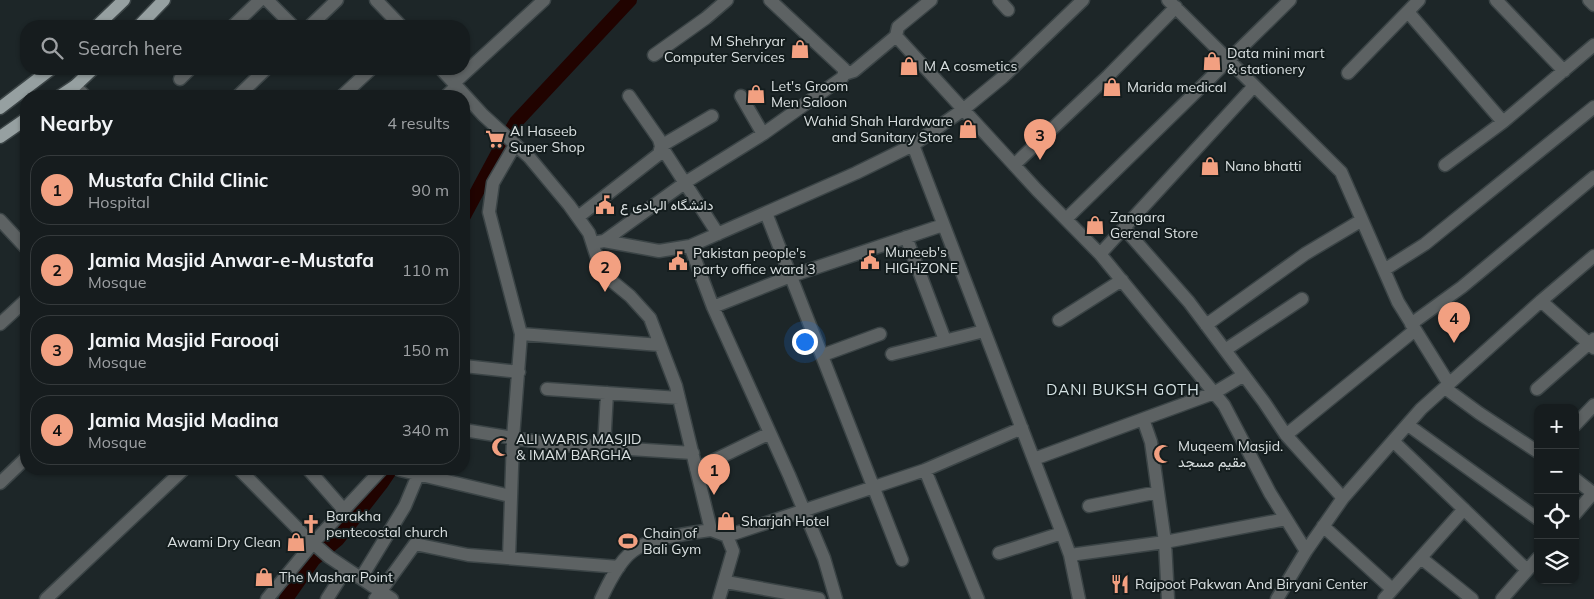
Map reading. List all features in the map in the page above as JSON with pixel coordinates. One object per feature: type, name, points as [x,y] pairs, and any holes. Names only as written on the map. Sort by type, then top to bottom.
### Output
[{"type":"main road","points":[[103,20],[124,0]]},
{"type":"main road","points":[[145,20],[164,0]]},
{"type":"main road","points":[[24,90],[43,75]]},
{"type":"main road","points":[[69,90],[87,75]]},
{"type":"main road","points":[[0,108],[20,93]]},
{"type":"main road","points":[[0,137],[20,123]]},
{"type":"street","points":[[239,20],[260,0]]},
{"type":"street","points":[[266,0],[287,20]]},
{"type":"street","points":[[316,20],[337,0]]},
{"type":"street","points":[[376,0],[395,20]]},
{"type":"street","points":[[470,70],[544,0]]},
{"type":"street","points":[[654,55],[706,18],[726,0]]},
{"type":"street","points":[[770,0],[844,69],[844,74]]},
{"type":"street","points":[[598,242],[686,182],[763,134],[842,78],[844,74],[854,71],[896,36],[898,26],[931,0]]},
{"type":"street","points":[[998,0],[1008,10]]},
{"type":"street","points":[[470,100],[509,140],[529,157],[598,242],[659,251],[690,246],[766,214],[913,145],[964,110],[1004,77],[1083,0]]},
{"type":"street","points":[[1066,219],[1290,0]]},
{"type":"street","points":[[1348,73],[1420,0]]},
{"type":"street","points":[[1496,0],[1564,71]]},
{"type":"street","points":[[1589,0],[1594,5]]},
{"type":"street","points":[[1014,165],[1108,76],[1172,4],[1341,172],[1398,302],[1447,386],[1478,413],[1534,449]]},
{"type":"street","points":[[1408,12],[1502,122]]},
{"type":"street","points":[[896,36],[1014,165],[1100,254],[1224,405],[1270,493],[1306,551]]},
{"type":"street","points":[[1445,166],[1502,122],[1594,45]]},
{"type":"street","points":[[180,79],[184,75]]},
{"type":"street","points":[[244,90],[260,75]]},
{"type":"street","points":[[348,90],[365,75]]},
{"type":"street","points":[[447,75],[461,90]]},
{"type":"street","points":[[450,90],[465,75]]},
{"type":"street","points":[[75,86],[79,90]]},
{"type":"street","points":[[1100,254],[1254,86]]},
{"type":"street","points":[[629,96],[659,139],[661,146],[718,234]]},
{"type":"street","points":[[741,96],[763,134]]},
{"type":"street","points":[[1384,270],[1425,244],[1594,107]]},
{"type":"street","points":[[578,217],[659,154],[661,146],[712,116]]},
{"type":"street","points":[[508,558],[513,438],[521,334],[489,212],[493,183],[509,140]]},
{"type":"street","points":[[913,145],[942,225],[1062,533],[1070,555],[1079,599]]},
{"type":"street","points":[[1286,435],[1594,177]]},
{"type":"street","points":[[766,214],[902,560]]},
{"type":"street","points":[[0,220],[20,238]]},
{"type":"street","points":[[1206,325],[1305,254],[1362,220]]},
{"type":"street","points":[[713,307],[791,276],[942,225]]},
{"type":"street","points":[[1124,228],[1189,302],[1286,435],[1343,498]]},
{"type":"street","points":[[906,238],[945,340]]},
{"type":"street","points":[[598,242],[602,274],[630,296],[650,318],[676,386],[711,530]]},
{"type":"street","points":[[690,246],[713,307],[824,558],[836,599]]},
{"type":"street","points":[[1277,599],[1306,551],[1343,498],[1421,409],[1541,300],[1594,256]]},
{"type":"street","points":[[1059,320],[1122,280]]},
{"type":"street","points":[[1225,350],[1302,299]]},
{"type":"street","points":[[1537,389],[1592,343],[1541,300]]},
{"type":"street","points":[[0,324],[20,306]]},
{"type":"street","points":[[892,354],[984,331]]},
{"type":"street","points":[[521,334],[660,345]]},
{"type":"street","points":[[823,355],[880,334]]},
{"type":"street","points":[[470,367],[519,372]]},
{"type":"street","points":[[1034,459],[1214,393],[1244,375]]},
{"type":"street","points":[[547,389],[679,398]]},
{"type":"street","points":[[604,447],[607,393]]},
{"type":"street","points":[[1579,421],[1594,405]]},
{"type":"street","points":[[1143,419],[1151,442],[1165,542],[1168,599]]},
{"type":"street","points":[[1408,425],[1534,516]]},
{"type":"street","points":[[601,599],[613,574],[633,550],[660,539],[711,530],[727,536],[925,470],[1022,428]]},
{"type":"street","points":[[470,431],[551,444],[693,453]]},
{"type":"street","points":[[696,469],[770,433]]},
{"type":"street","points":[[1393,441],[1528,570]]},
{"type":"street","points":[[0,483],[20,464]]},
{"type":"street","points":[[925,470],[978,599]]},
{"type":"street","points":[[46,599],[178,475]]},
{"type":"street","points":[[245,475],[328,557],[361,578],[378,595],[392,599]]},
{"type":"street","points":[[313,475],[344,510]]},
{"type":"street","points":[[267,599],[373,475]]},
{"type":"street","points":[[361,578],[405,506],[418,475],[510,496]]},
{"type":"street","points":[[1579,482],[1594,492],[1579,509]]},
{"type":"street","points":[[1089,506],[1158,492]]},
{"type":"street","points":[[1324,526],[1388,596],[1464,509]]},
{"type":"street","points":[[1070,555],[1165,542],[1286,519]]},
{"type":"street","points":[[999,553],[1062,533]]},
{"type":"street","points":[[720,599],[733,550],[727,536]]},
{"type":"street","points":[[378,595],[415,544],[468,555],[619,567]]},
{"type":"street","points":[[1421,558],[1472,599]]},
{"type":"street","points":[[1502,599],[1534,563]]},
{"type":"street","points":[[326,599],[346,569]]},
{"type":"street","points":[[726,582],[819,599]]},
{"type":"waterway","points":[[470,205],[516,122],[630,0]]},
{"type":"waterway","points":[[286,599],[314,559],[338,539],[387,475]]},
{"type":"place","name":"M Shehryar Computer Services","points":[[800,49]]},
{"type":"place","name":"Data mini mart & stationery","points":[[1212,61]]},
{"type":"place","name":"M A cosmetics","points":[[909,66]]},
{"type":"place","name":"Marida medical","points":[[1112,87]]},
{"type":"place","name":"Let's Groom Men Saloon","points":[[756,94]]},
{"type":"place","name":"Wahid Shah Hardware and Sanitary Store","points":[[968,129]]},
{"type":"place","name":"Al Haseeb Super Shop","points":[[495,139]]},
{"type":"place","name":"Jamia Masjid Farooqi","points":[[1040,160]]},
{"type":"place","name":"Nano bhatti","points":[[1210,166]]},
{"type":"place","name":"دانشگاہ الہادی ع","points":[[605,205]]},
{"type":"place","name":"Zangara Gerenal Store","points":[[1095,225]]},
{"type":"place","name":"Muneeb's HIGHZONE","points":[[870,260]]},
{"type":"place","name":"Pakistan people's party office ward 3","points":[[678,261]]},
{"type":"place","name":"Jamia Masjid Anwar-e-Mustafa","points":[[605,292]]},
{"type":"place","name":"Jamia Masjid Madina","points":[[1454,343]]},
{"type":"place","name":"ALI WARIS MASJID & IMAM BARGHA","points":[[501,447]]},
{"type":"place","name":"Muqeem Masjid. مقیم مسجد","points":[[1163,454]]},
{"type":"place","name":"Mustafa Child Clinic","points":[[714,495]]},
{"type":"place","name":"Sharjah Hotel","points":[[726,521]]},
{"type":"place","name":"Barakha pentecostal church","points":[[311,524]]},
{"type":"place","name":"Chain of Bali Gym","points":[[628,541]]},
{"type":"place","name":"Awami Dry Clean","points":[[296,542]]},
{"type":"place","name":"The Mashar Point","points":[[264,577]]},
{"type":"place","name":"Rajpoot Pakwan And Biryani Center","points":[[1120,584]]},
{"type":"district","name":"DANI BUKSH GOTH","points":[[1123,389]]}]
